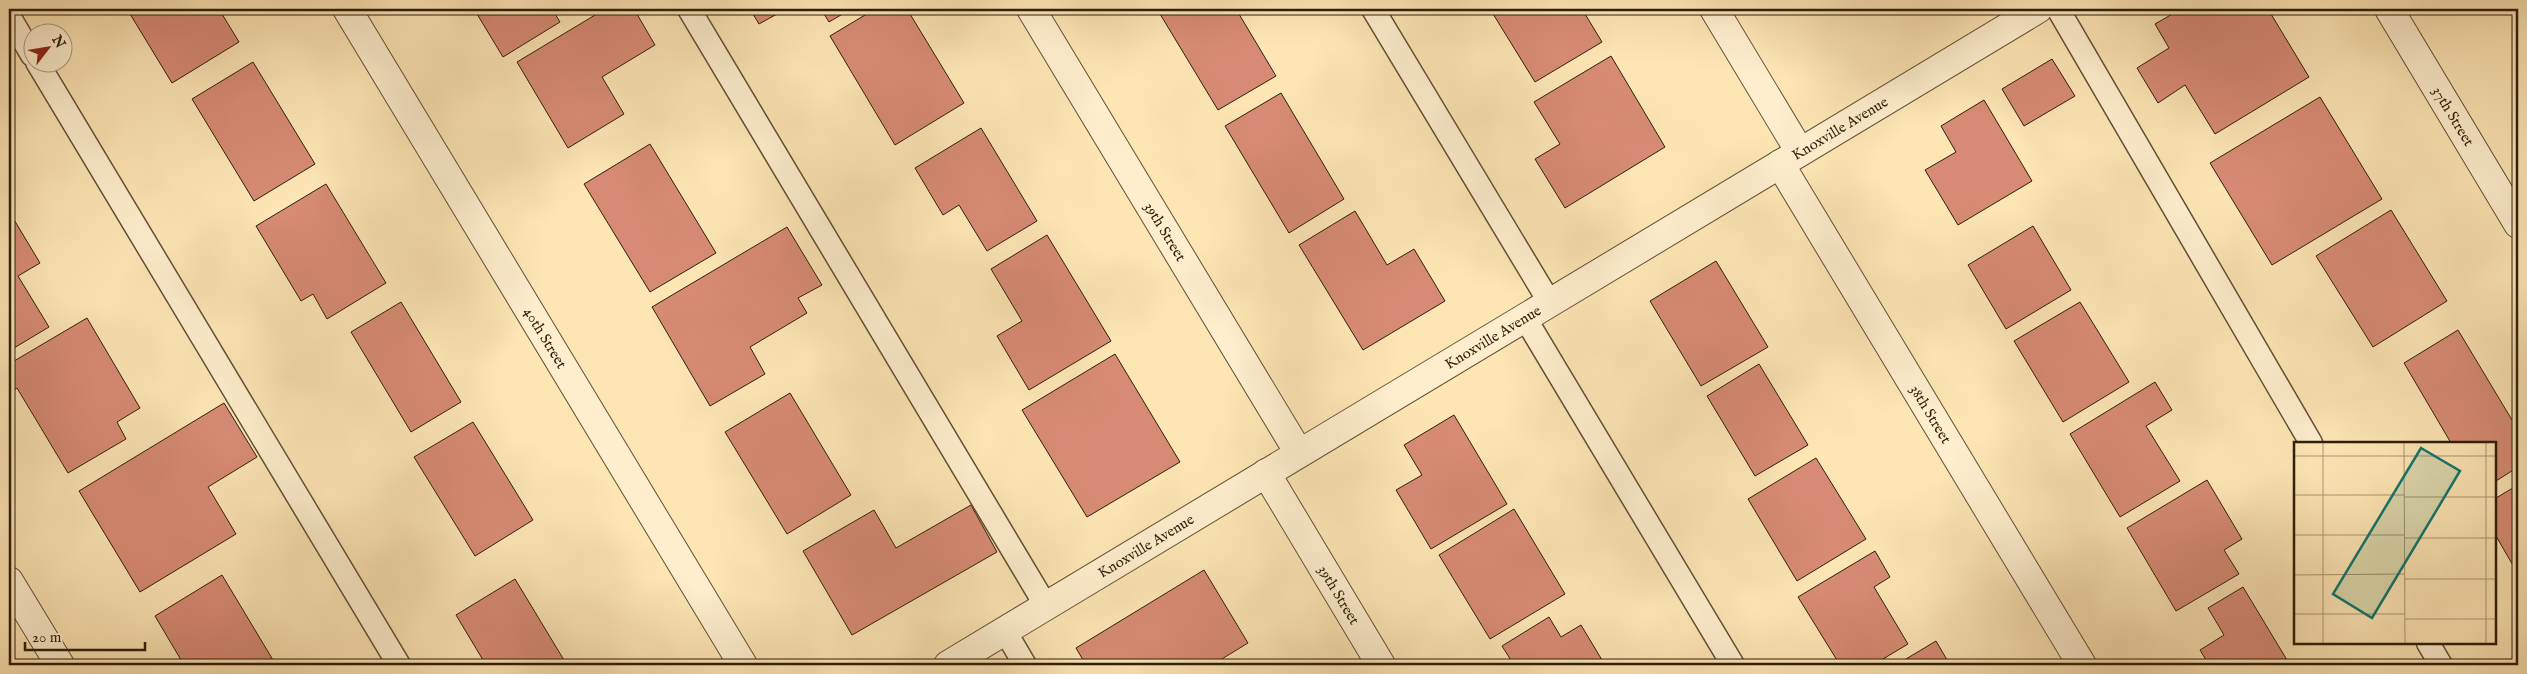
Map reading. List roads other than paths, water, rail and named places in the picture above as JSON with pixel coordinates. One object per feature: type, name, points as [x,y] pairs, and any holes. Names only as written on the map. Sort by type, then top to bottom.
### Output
[{"type":"street","name":"40th Street","points":[[347,9],[743,665]]},
{"type":"street","name":"39th Street","points":[[1031,9],[1300,453]]},
{"type":"street","name":"38th Street","points":[[1714,9],[1790,158],[2082,665]]},
{"type":"street","name":"Knoxville Avenue","points":[[948,665],[2038,9]]},
{"type":"street","name":"37th Street","points":[[2389,9],[2518,224]]},
{"type":"street","name":"39th Street","points":[[1266,474],[1381,665]]},
{"type":"street","points":[[9,580],[60,665]]},
{"type":"lane","points":[[688,9],[1046,606]]},
{"type":"lane","points":[[1373,9],[1550,303]]},
{"type":"lane","points":[[2058,9],[2310,442]]},
{"type":"lane","points":[[9,16],[22,38]]},
{"type":"lane","points":[[43,72],[399,665]]},
{"type":"lane","points":[[1525,318],[1733,665]]},
{"type":"lane","points":[[1004,631],[1025,665]]},
{"type":"lane","points":[[2429,644],[2441,665]]}]
